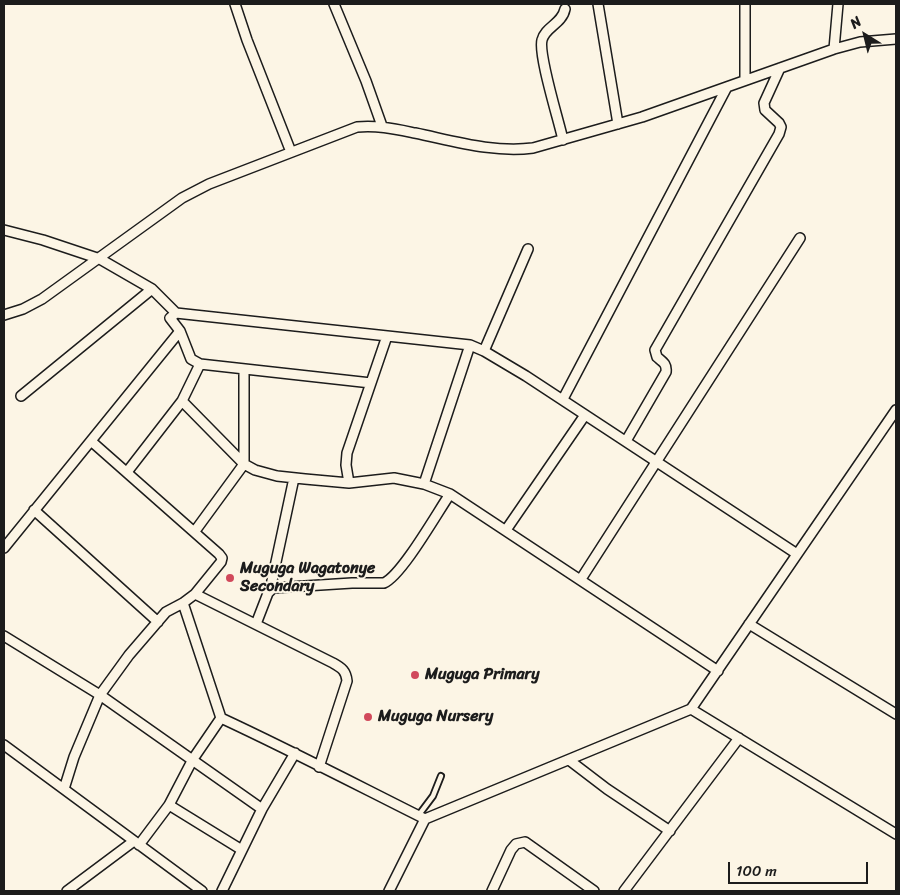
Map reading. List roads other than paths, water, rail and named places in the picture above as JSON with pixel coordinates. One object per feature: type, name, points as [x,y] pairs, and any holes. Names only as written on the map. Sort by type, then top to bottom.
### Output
[{"type":"street","points":[[235,4],[247,40],[291,152]]},
{"type":"street","points":[[334,4],[366,81],[382,126]]},
{"type":"street","points":[[598,4],[618,124]]},
{"type":"street","points":[[745,4],[745,80]]},
{"type":"street","points":[[834,49],[838,4]]},
{"type":"street","points":[[563,140],[545,65],[542,40],[563,16],[565,9]]},
{"type":"street","points":[[4,315],[23,309],[42,299],[182,198],[209,184],[357,127],[382,126],[514,151],[533,148],[649,115],[834,49],[860,42],[896,38]]},
{"type":"street","points":[[626,441],[666,372],[664,363],[657,358],[655,350],[779,134],[780,123],[765,110],[764,103],[780,68]]},
{"type":"street","points":[[563,400],[727,87]]},
{"type":"street","points":[[4,230],[43,240],[100,259],[152,290],[176,313],[470,345],[484,351],[563,400],[798,554]]},
{"type":"street","points":[[581,579],[800,238]]},
{"type":"street","points":[[484,351],[528,249]]},
{"type":"street","points":[[21,396],[152,290]]},
{"type":"street","points":[[176,313],[170,318],[180,331],[191,359],[200,364],[370,383]]},
{"type":"street","points":[[4,548],[180,331]]},
{"type":"street","points":[[349,483],[346,465],[347,453],[387,336]]},
{"type":"street","points":[[424,484],[470,345]]},
{"type":"street","points":[[127,472],[182,401],[200,364]]},
{"type":"street","points":[[195,531],[244,464],[244,369]]},
{"type":"street","points":[[182,401],[244,464],[255,470],[294,478],[349,483],[394,478],[424,484],[450,494],[718,670]]},
{"type":"street","points":[[389,891],[422,818],[691,709],[896,410]]},
{"type":"street","points":[[506,530],[585,415]]},
{"type":"street","points":[[64,789],[74,757],[100,695],[129,655],[166,612],[195,594],[222,562],[220,554],[195,531],[90,441]]},
{"type":"street","points":[[256,624],[270,590],[294,478]]},
{"type":"street","points":[[270,590],[276,587],[387,582],[401,567],[450,494]]},
{"type":"street","points":[[34,510],[158,622]]},
{"type":"street","points":[[195,594],[342,668],[346,674],[347,681],[319,767]]},
{"type":"street","points":[[183,603],[221,718],[295,753],[319,767],[422,818]]},
{"type":"street","points":[[749,624],[896,714]]},
{"type":"street","points":[[4,636],[100,695],[262,809]]},
{"type":"street","points":[[691,709],[896,834]]},
{"type":"street","points":[[67,891],[137,843],[169,805],[193,759],[221,718]]},
{"type":"street","points":[[624,891],[739,738]]},
{"type":"street","points":[[4,745],[202,891]]},
{"type":"street","points":[[222,891],[262,809],[295,753]]},
{"type":"street","points":[[569,760],[606,789],[670,830]]},
{"type":"street","points":[[169,805],[242,850]]},
{"type":"street","points":[[492,891],[511,850],[516,844],[525,842],[594,891]]},
{"type":"lane","points":[[422,818],[441,776]]},
{"type":"place","name":"Muguga Wagatonye Secondary","points":[[230,578]]},
{"type":"place","name":"Muguga Primary","points":[[415,675]]},
{"type":"place","name":"Muguga Nursery","points":[[368,717]]}]
